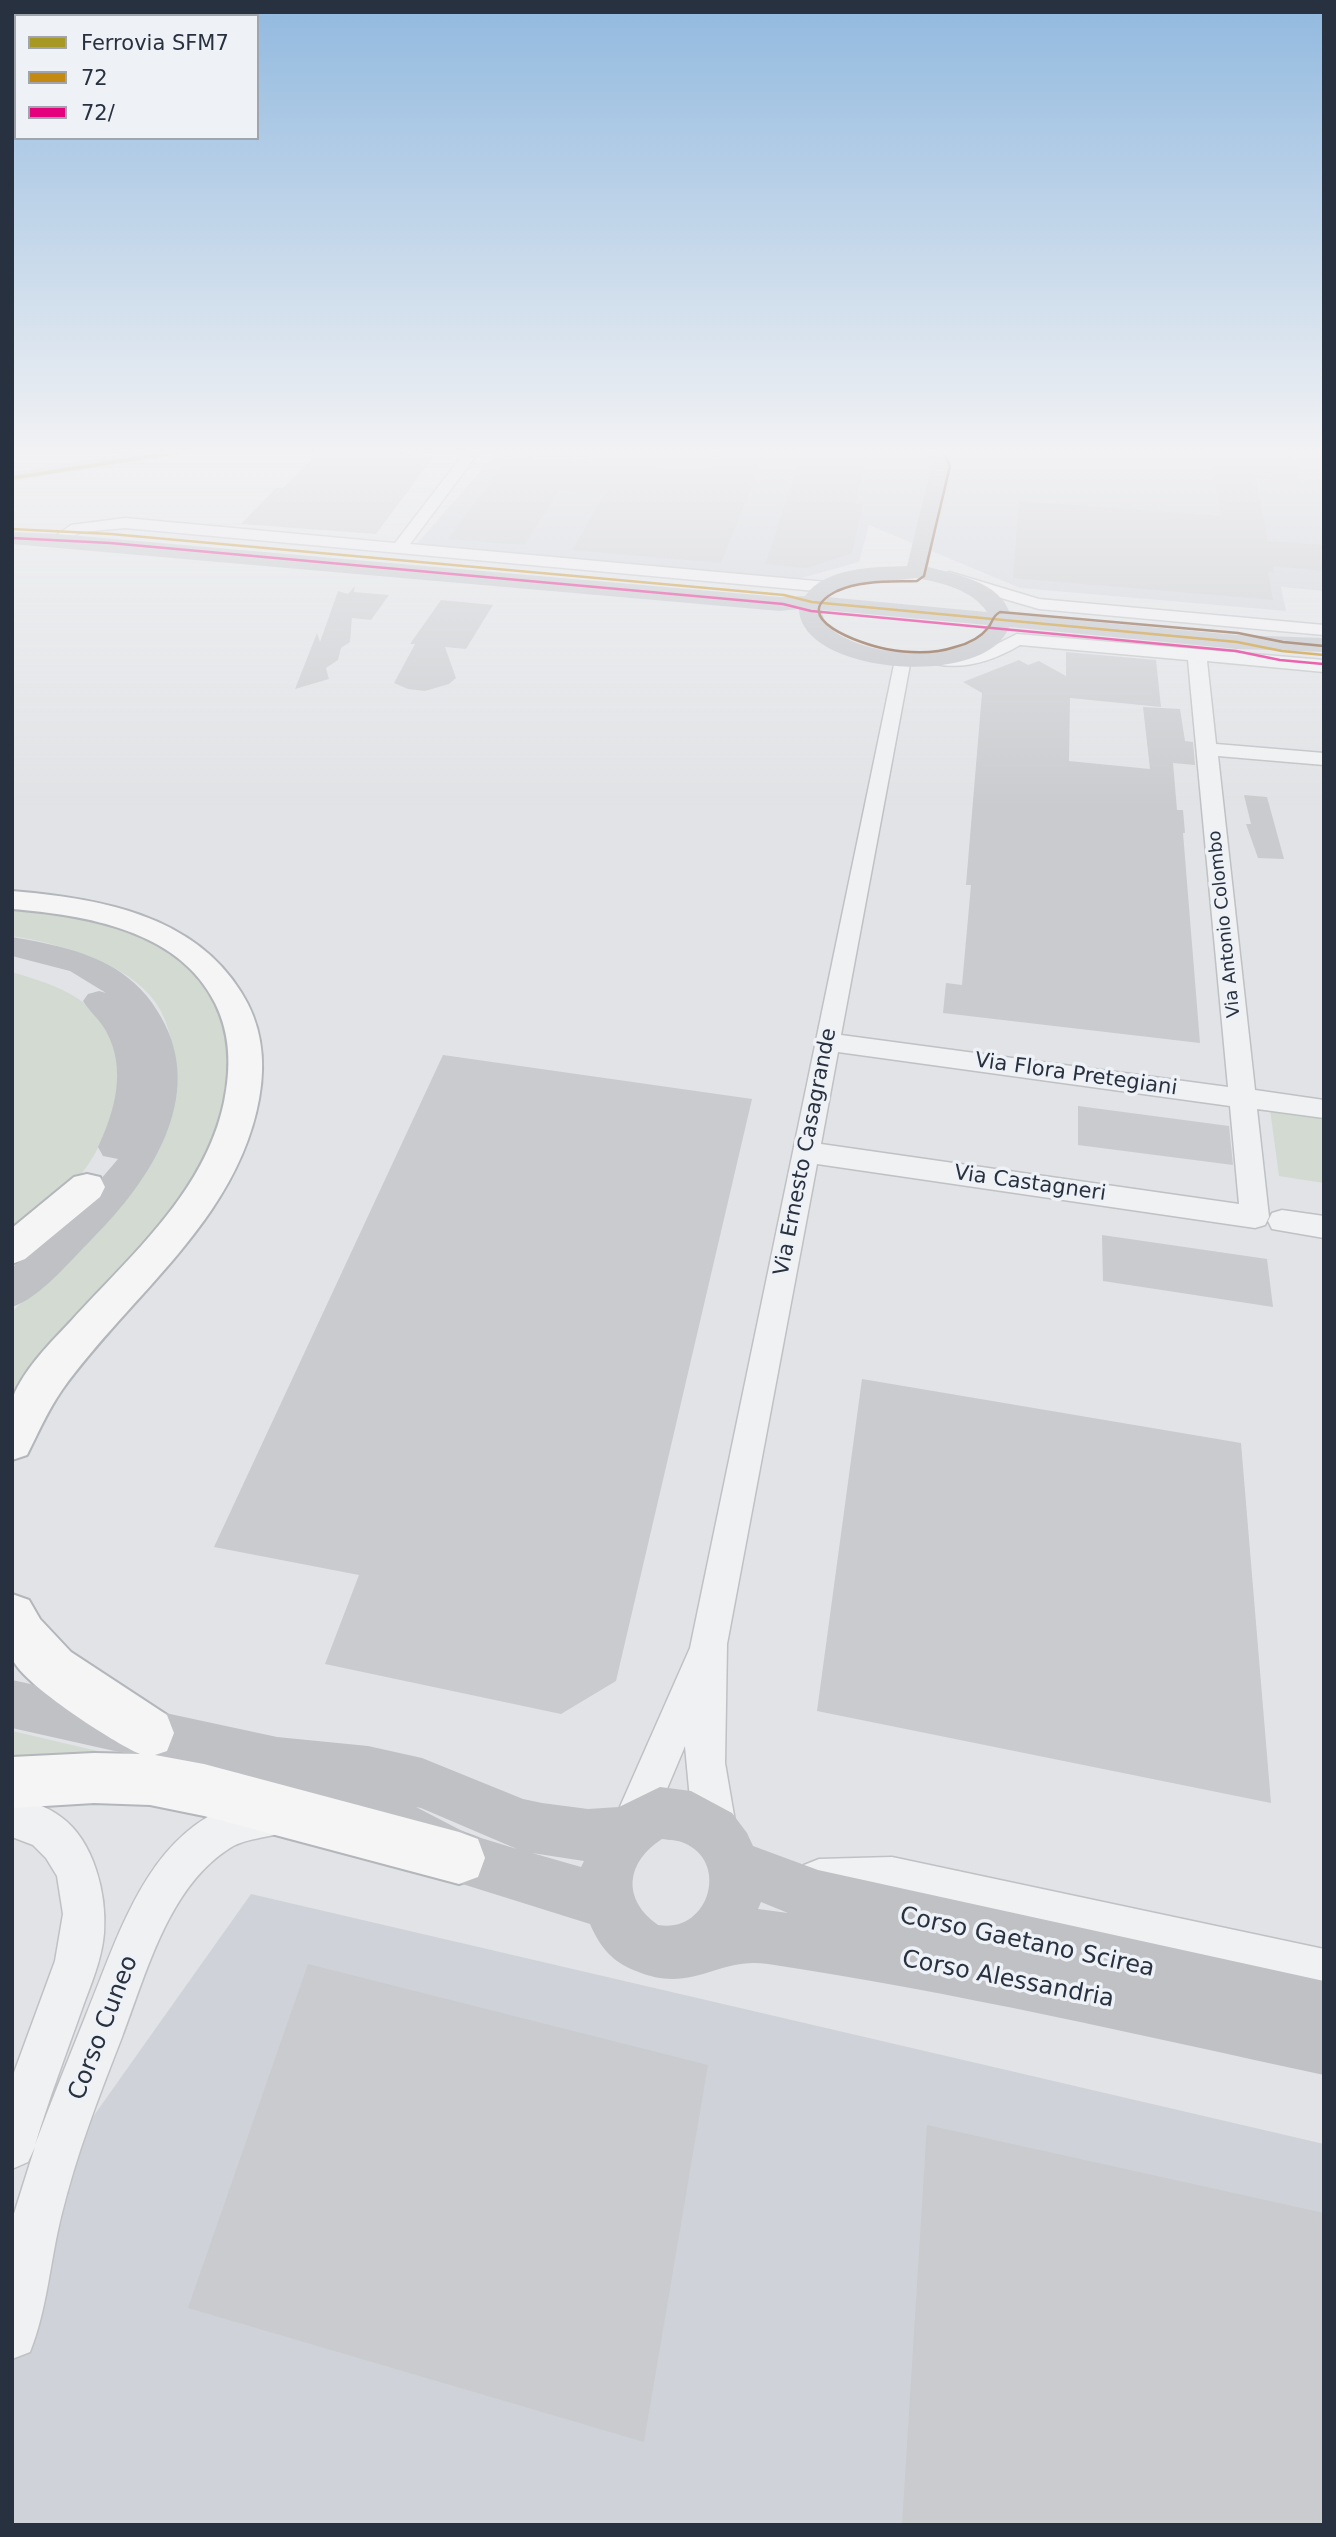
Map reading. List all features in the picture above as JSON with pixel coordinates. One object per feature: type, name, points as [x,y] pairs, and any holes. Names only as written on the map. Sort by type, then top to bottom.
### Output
[{"type":"highway","points":[[12,900],[68,905],[113,916],[153,930],[190,953],[219,982],[230,999],[240,1020],[247,1063],[242,1111],[234,1136],[204,1192],[180,1225],[50,1375],[28,1406],[12,1442]]},
{"type":"highway","points":[[12,1249],[87,1187]]},
{"type":"highway","points":[[12,1616],[20,1632],[41,1658],[69,1681],[149,1733]]},
{"type":"highway","points":[[12,1783],[94,1777],[150,1780],[204,1790],[459,1858]]},
{"type":"street","points":[[426,570],[780,604],[819,594],[861,575],[916,572],[981,584],[999,594],[1028,603],[1324,630]]},
{"type":"street","points":[[609,570],[819,594],[1000,621],[1237,642],[1324,645]]},
{"type":"street","points":[[937,659],[976,649],[994,636],[1000,621],[997,609],[985,597],[942,575]]},
{"type":"street","points":[[819,594],[810,616],[817,628],[830,639],[850,649],[902,659],[956,661],[990,655],[1017,639],[1324,666]]},
{"type":"street","points":[[1237,642],[1282,651],[1324,655]]},
{"type":"street","name":"Via Antonio Colombo","points":[[1198,653],[1244,1098],[1269,1219]]},
{"type":"street","name":"Via Ernesto Casagrande","points":[[743,1860],[707,1801],[703,1746],[709,1644],[902,659]]},
{"type":"street","points":[[1207,749],[1324,759]]},
{"type":"street","points":[[12,946],[83,965],[126,992],[150,1022],[156,1038],[162,1082],[160,1102],[144,1147],[129,1169],[87,1219],[12,1293]]},
{"type":"street","points":[[12,962],[37,968],[79,986],[113,1014],[129,1041],[134,1059],[135,1084],[124,1131],[110,1158],[12,1269]]},
{"type":"street","name":"Via Flora Pretegiani","points":[[828,1042],[1324,1109]]},
{"type":"street","name":"Via Castagneri","points":[[805,1152],[1324,1227]]},
{"type":"street","name":"Via Ernesto Casagrande","points":[[628,1830],[709,1644]]},
{"type":"street","points":[[12,1704],[277,1762],[368,1771],[422,1783],[523,1825],[542,1829],[588,1835],[628,1830],[660,1814],[692,1816],[743,1860],[892,1878],[1324,1971]]},
{"type":"street","points":[[277,1762],[459,1858],[608,1902]]},
{"type":"street","points":[[12,1817],[39,1825],[59,1841],[75,1865],[81,1895],[83,1932],[72,1978],[12,2146]]},
{"type":"street","name":"Corso Cuneo","points":[[12,2334],[42,2198],[94,2050],[133,1953],[157,1904],[196,1849],[218,1832],[247,1820],[306,1818]]},
{"type":"street","points":[[628,1830],[609,1859],[605,1881],[608,1902],[616,1923],[631,1939],[649,1951],[671,1954],[692,1951],[710,1941],[733,1907],[743,1860]]},
{"type":"street","name":"Corso Gaetano Scirea","points":[[743,1860],[818,1897],[1324,2009]]},
{"type":"street","name":"Corso Alessandria","points":[[692,1951],[736,1938],[764,1936],[929,1963],[1324,2046]]},
{"type":"shaded area","points":[[650,570],[829,570],[784,583]]},
{"type":"shaded area","points":[[978,570],[1324,570],[1324,591],[1281,587],[1286,611],[1020,588]]},
{"type":"shaded area","points":[[12,907],[97,921],[172,952],[193,970],[222,1008],[236,1055],[216,1146],[170,1216],[12,1402],[12,1312],[85,1240],[175,1081],[169,1030],[156,1003],[144,989],[128,976],[91,957],[70,949],[12,936]]},
{"type":"shaded area","points":[[12,972],[69,993],[99,1018],[112,1042],[117,1069],[116,1098],[96,1153],[60,1197],[12,1231]]},
{"type":"shaded area","points":[[1270,1109],[1324,1117],[1324,1183],[1279,1176]]},
{"type":"shaded area","points":[[12,1731],[153,1764],[12,1768]]},
{"type":"shaded area","points":[[251,1894],[1324,2144],[1324,2525],[12,2525],[12,2231]]},
{"type":"building","points":[[1014,570],[1274,570],[1274,573],[1268,572],[1273,600],[1013,578]]},
{"type":"building","points":[[355,586],[354,592],[389,595],[371,620],[352,618],[350,642],[341,648],[338,660],[326,668],[329,679],[295,689],[317,633],[320,642],[338,591],[348,594]]},
{"type":"building","points":[[441,600],[493,605],[466,649],[445,647],[456,678],[449,684],[425,691],[408,689],[394,683],[415,644],[410,644]]},
{"type":"building","points":[[1066,652],[1156,660],[1161,707],[1070,698],[1069,761],[1150,769],[1143,707],[1180,709],[1185,741],[1193,742],[1195,765],[1173,763],[1177,810],[1183,810],[1200,1043],[943,1013],[946,983],[962,985],[971,885],[966,885],[982,693],[963,682],[1019,660],[1028,665],[1039,661],[1066,676]]},
{"type":"building","points":[[1244,795],[1267,797],[1284,859],[1258,858],[1246,824],[1251,824]]},
{"type":"building","points":[[443,1055],[752,1099],[616,1681],[561,1714],[325,1664],[359,1575],[214,1547]]},
{"type":"building","points":[[1078,1106],[1229,1126],[1233,1165],[1078,1145]]},
{"type":"building","points":[[1102,1235],[1267,1259],[1273,1307],[1103,1281]]},
{"type":"building","points":[[862,1379],[1241,1443],[1271,1803],[817,1711]]},
{"type":"building","points":[[308,1964],[708,2065],[644,2442],[188,2308]]},
{"type":"building","points":[[927,2125],[1324,2213],[1324,2525],[902,2525]]},
{"type":"transit line","name":"72/","points":[[412,570],[783,604],[811,611],[1236,651],[1280,660],[1323,664]]},
{"type":"transit line","name":"72","points":[[513,570],[784,595],[812,602],[1237,642],[1282,651],[1324,655]]},
{"type":"transit line","points":[[925,570],[924,576],[917,581],[879,582],[838,591],[822,605],[821,618],[830,628],[845,637],[886,649],[910,651],[954,648],[973,640],[987,629],[994,615],[1000,612],[1238,633],[1283,642],[1324,646]]}]
